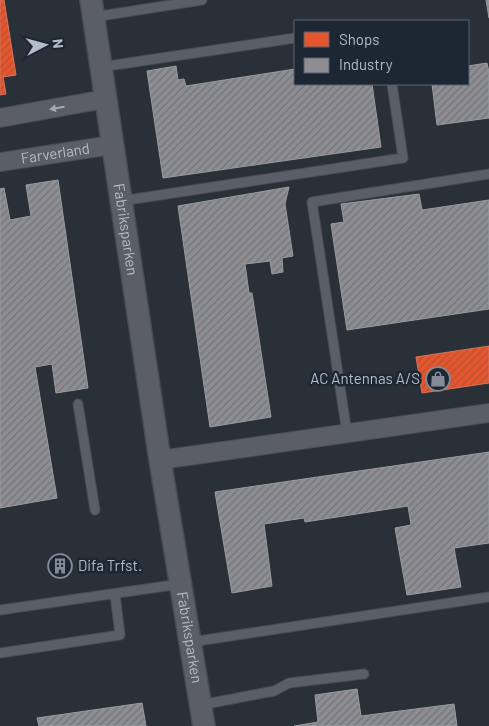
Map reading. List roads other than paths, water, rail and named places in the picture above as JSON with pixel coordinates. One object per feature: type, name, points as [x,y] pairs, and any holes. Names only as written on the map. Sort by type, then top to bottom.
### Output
[{"type":"street","name":"Fabriksparken","points":[[92,8],[160,460],[204,726]]},
{"type":"street","points":[[0,118],[105,99]]},
{"type":"street","name":"Farverland","points":[[0,162],[112,145]]},
{"type":"street","points":[[160,460],[489,413]]},
{"type":"lane","points":[[92,8],[202,0]]},
{"type":"lane","points":[[101,67],[294,38]]},
{"type":"lane","points":[[121,201],[402,158],[392,85]]},
{"type":"lane","points":[[348,433],[312,202],[489,174]]},
{"type":"lane","points":[[78,404],[95,510]]},
{"type":"lane","points":[[0,610],[181,584]]},
{"type":"lane","points":[[0,652],[120,635],[115,594]]},
{"type":"lane","points":[[190,642],[489,597]]},
{"type":"lane","points":[[200,705],[274,691],[289,683],[364,674]]},
{"type":"place","name":"AC Antennas A/S","points":[[438,379]]},
{"type":"place","name":"Difa Trfst.","points":[[60,566]]}]
